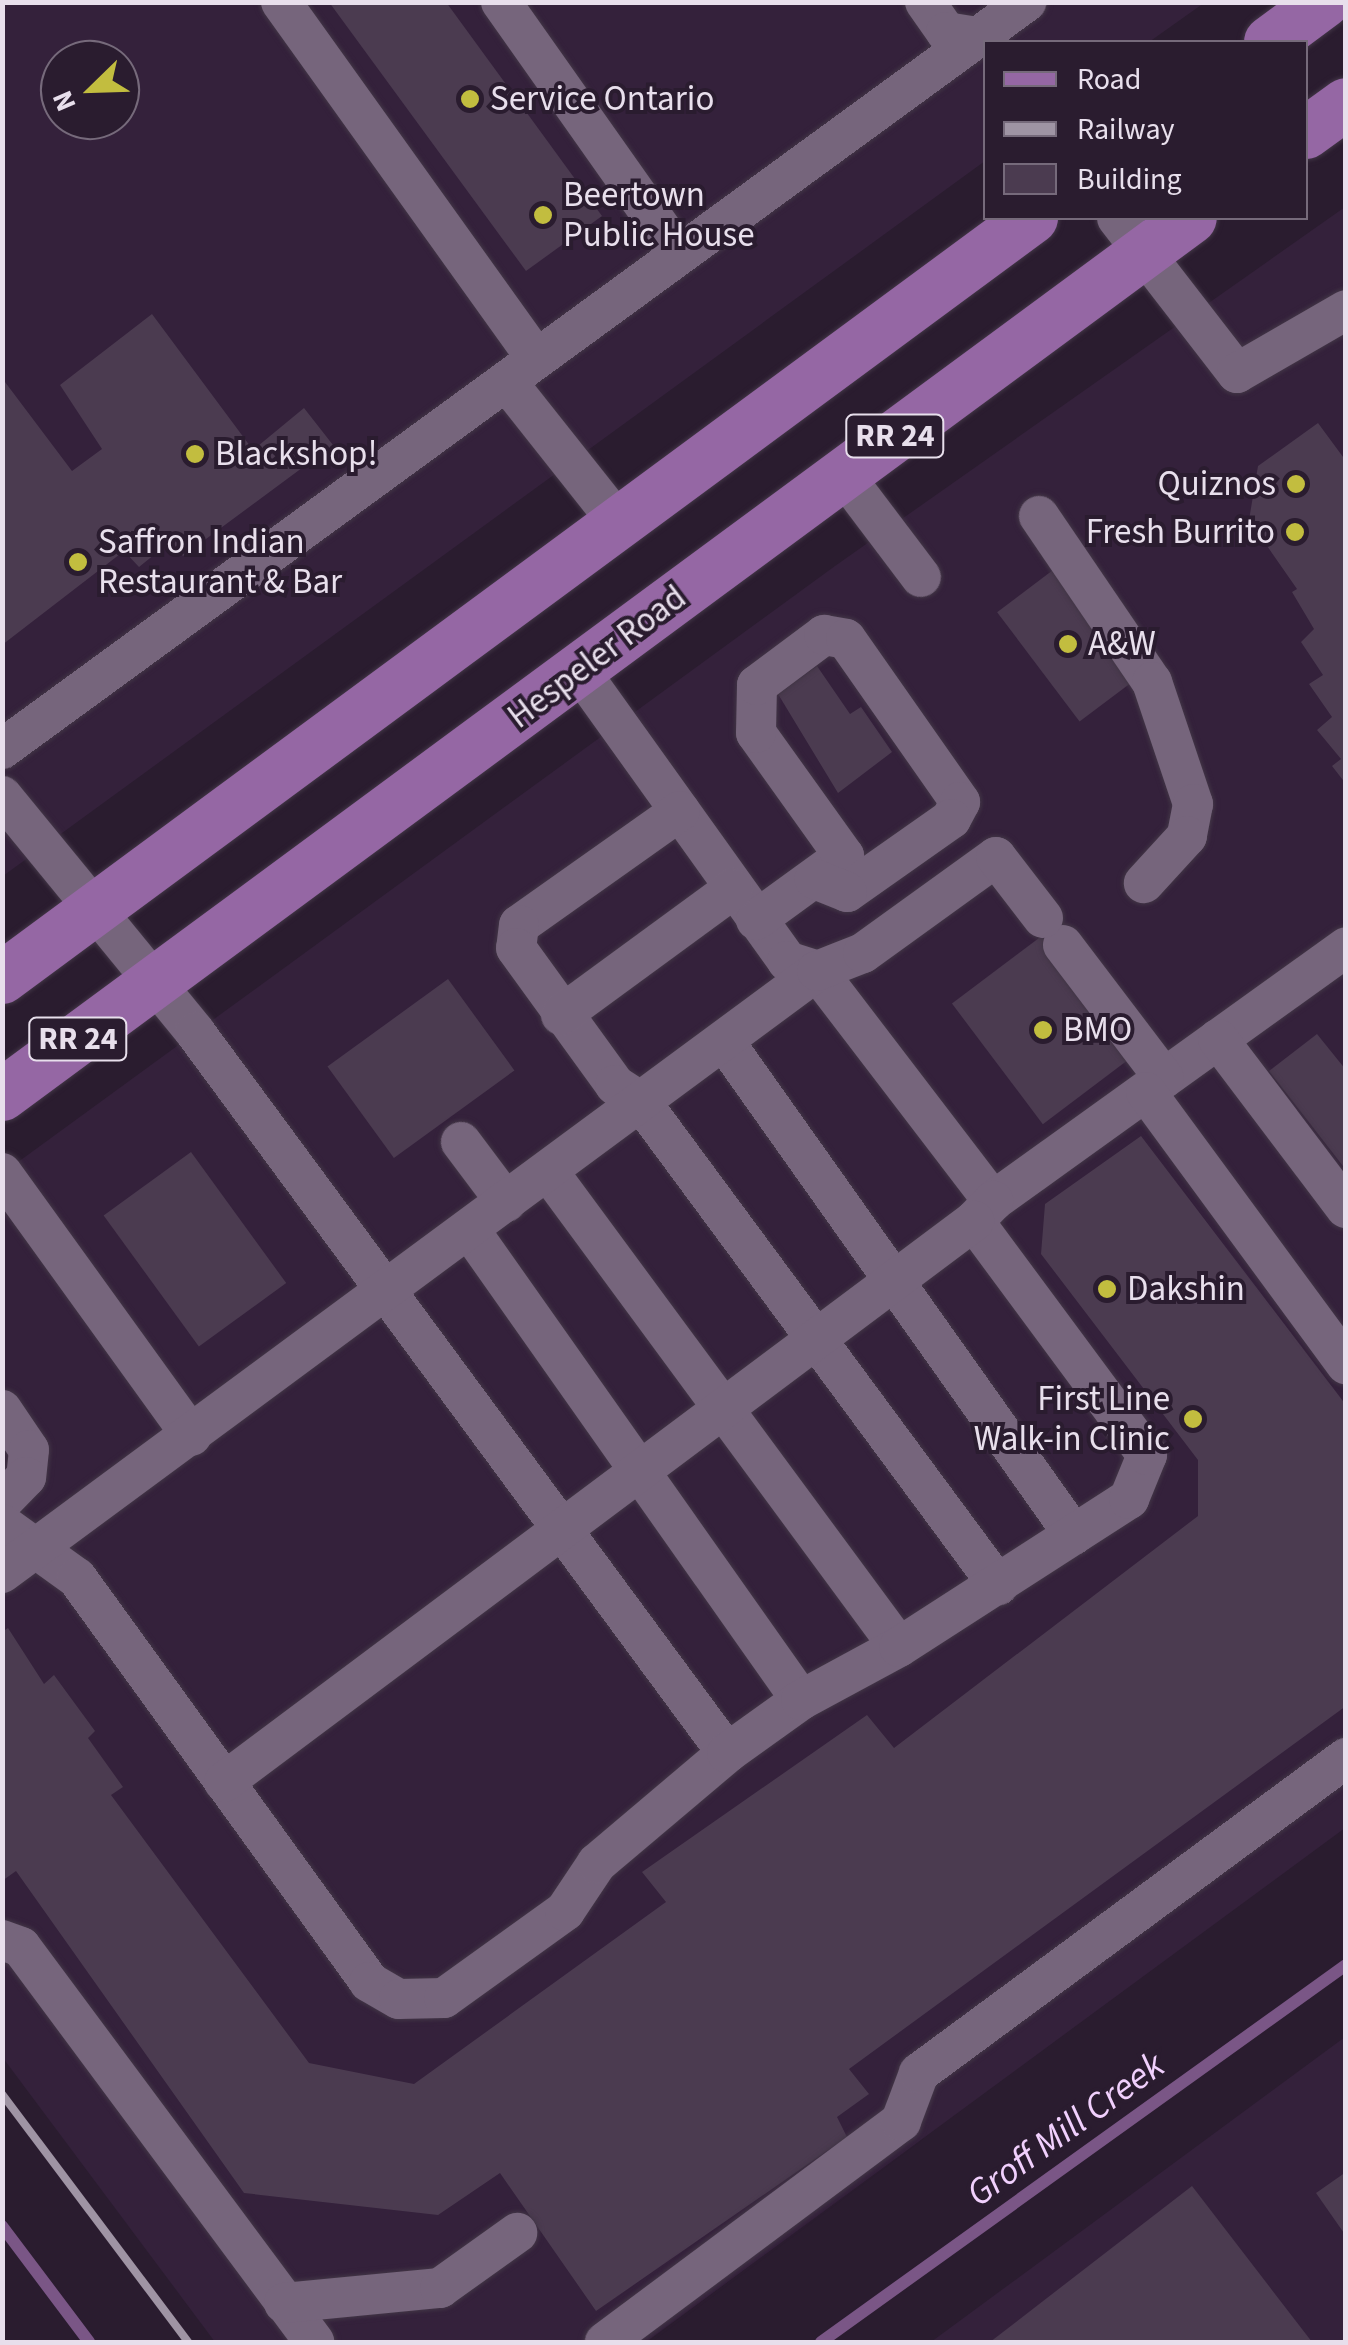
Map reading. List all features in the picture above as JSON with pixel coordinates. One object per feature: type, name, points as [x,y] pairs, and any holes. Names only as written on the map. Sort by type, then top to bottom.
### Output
[{"type":"main road","points":[[1273,40],[1324,2]]},
{"type":"main road","points":[[1308,132],[1346,104]]},
{"type":"main road","name":"RR 24","points":[[2,978],[1029,220]]},
{"type":"main road","name":"Hespeler Road","points":[[2,1095],[843,474],[1130,235],[1183,220]]},
{"type":"lane","points":[[281,2],[618,522]]},
{"type":"lane","points":[[501,2],[680,254]]},
{"type":"lane","points":[[925,2],[946,32],[981,28]]},
{"type":"lane","points":[[2,749],[680,254],[981,28],[1026,2]]},
{"type":"lane","points":[[1130,235],[1237,372],[1341,324]]},
{"type":"lane","points":[[843,474],[921,577]]},
{"type":"lane","points":[[1039,516],[1152,682],[1193,804],[1187,836],[1144,883]]},
{"type":"lane","points":[[561,1015],[745,905],[814,879],[844,856],[756,733],[758,686],[824,635],[846,640],[960,802],[952,819],[848,892],[814,879]]},
{"type":"lane","points":[[2,1524],[78,1578],[368,1982],[398,1999],[444,1998],[565,1911],[597,1862],[727,1753],[801,1700],[900,1647],[1128,1499],[1148,1456],[817,972],[787,961],[579,670]]},
{"type":"lane","points":[[2,796],[154,984],[386,1290],[727,1753]]},
{"type":"lane","points":[[680,810],[519,924],[516,948],[615,1086],[641,1102],[998,1585]]},
{"type":"lane","points":[[2,1572],[192,1436],[817,972],[864,954],[996,857],[1053,931],[1346,1364]]},
{"type":"lane","points":[[224,1782],[984,1211],[1346,947]]},
{"type":"lane","points":[[1218,1039],[1346,1208]]},
{"type":"lane","points":[[724,1040],[1074,1535]]},
{"type":"lane","points":[[461,1142],[506,1202]]},
{"type":"lane","points":[[548,1171],[900,1647]]},
{"type":"lane","points":[[2,1173],[192,1436]]},
{"type":"lane","points":[[469,1229],[801,1700]]},
{"type":"lane","points":[[2,1410],[29,1450],[26,1477],[2,1502]]},
{"type":"lane","points":[[605,2342],[901,2122],[920,2073],[1346,1758]]},
{"type":"lane","points":[[2,1940],[21,1947],[314,2342]]},
{"type":"lane","points":[[284,2303],[440,2288],[517,2233]]},
{"type":"shaded area","points":[[3,3],[1204,3],[1152,40],[983,40],[983,162],[3,876]]},
{"type":"shaded area","points":[[1345,207],[1345,1828],[646,2342],[215,2342],[3,2058],[3,1173],[835,566]]},
{"type":"shaded area","points":[[1345,2037],[1345,2342],[931,2342]]},
{"type":"building","points":[[329,2],[446,2],[602,216],[526,271]]},
{"type":"building","points":[[152,314],[253,450],[304,408],[333,445],[183,556],[170,542],[139,567],[124,551],[2,645],[2,378],[72,471],[102,449],[60,385]]},
{"type":"building","points":[[1318,423],[1346,461],[1346,784],[1332,766],[1341,759],[1317,730],[1332,717],[1309,684],[1323,675],[1301,642],[1314,629],[1292,592],[1297,589],[1249,520],[1258,466]]},
{"type":"building","name":"A&W","points":[[1057,567],[1139,676],[1080,722],[997,612]]},
{"type":"building","points":[[817,666],[850,714],[861,707],[892,752],[838,793],[778,694]]},
{"type":"building","name":"BMO","points":[[1043,935],[1134,1056],[1043,1124],[952,1004]]},
{"type":"building","points":[[448,979],[514,1070],[394,1158],[327,1067]]},
{"type":"building","points":[[1317,1034],[1346,1070],[1346,1170],[1269,1071]]},
{"type":"building","points":[[1141,1136],[1346,1405],[1346,1706],[849,2069],[869,2094],[837,2117],[847,2137],[596,2311],[500,2173],[438,2215],[244,2193],[16,1871],[2,1881],[2,1632],[8,1628],[44,1684],[54,1675],[95,1731],[88,1738],[123,1787],[111,1795],[309,2063],[414,2084],[666,1902],[642,1872],[867,1715],[894,1748],[1198,1516],[1198,1460],[1041,1254],[1045,1204]]},
{"type":"building","points":[[191,1152],[286,1283],[199,1347],[104,1215]]},
{"type":"building","points":[[1346,2172],[1346,2236],[1316,2193]]},
{"type":"building","points":[[1192,2186],[1312,2342],[990,2342]]},
{"type":"waterway","name":"Groff Mill Creek","points":[[821,2342],[1346,1965]]},
{"type":"waterway","name":"Groff Mill Creek","points":[[2,2226],[89,2342]]},
{"type":"railway","points":[[2,2094],[188,2342]]},
{"type":"place","name":"Service Ontario","points":[[470,99]]},
{"type":"place","name":"Beertown Public House","points":[[543,215]]},
{"type":"place","name":"Blackshop!","points":[[195,454]]},
{"type":"place","name":"Quiznos","points":[[1296,484]]},
{"type":"place","name":"Fresh Burrito","points":[[1295,532]]},
{"type":"place","name":"Saffron Indian Restaurant & Bar","points":[[78,562]]},
{"type":"place","name":"A&W","points":[[1068,644]]},
{"type":"place","name":"BMO","points":[[1043,1030]]},
{"type":"place","name":"Dakshin","points":[[1107,1289]]},
{"type":"place","name":"First Line Walk-in Clinic","points":[[1193,1419]]}]
